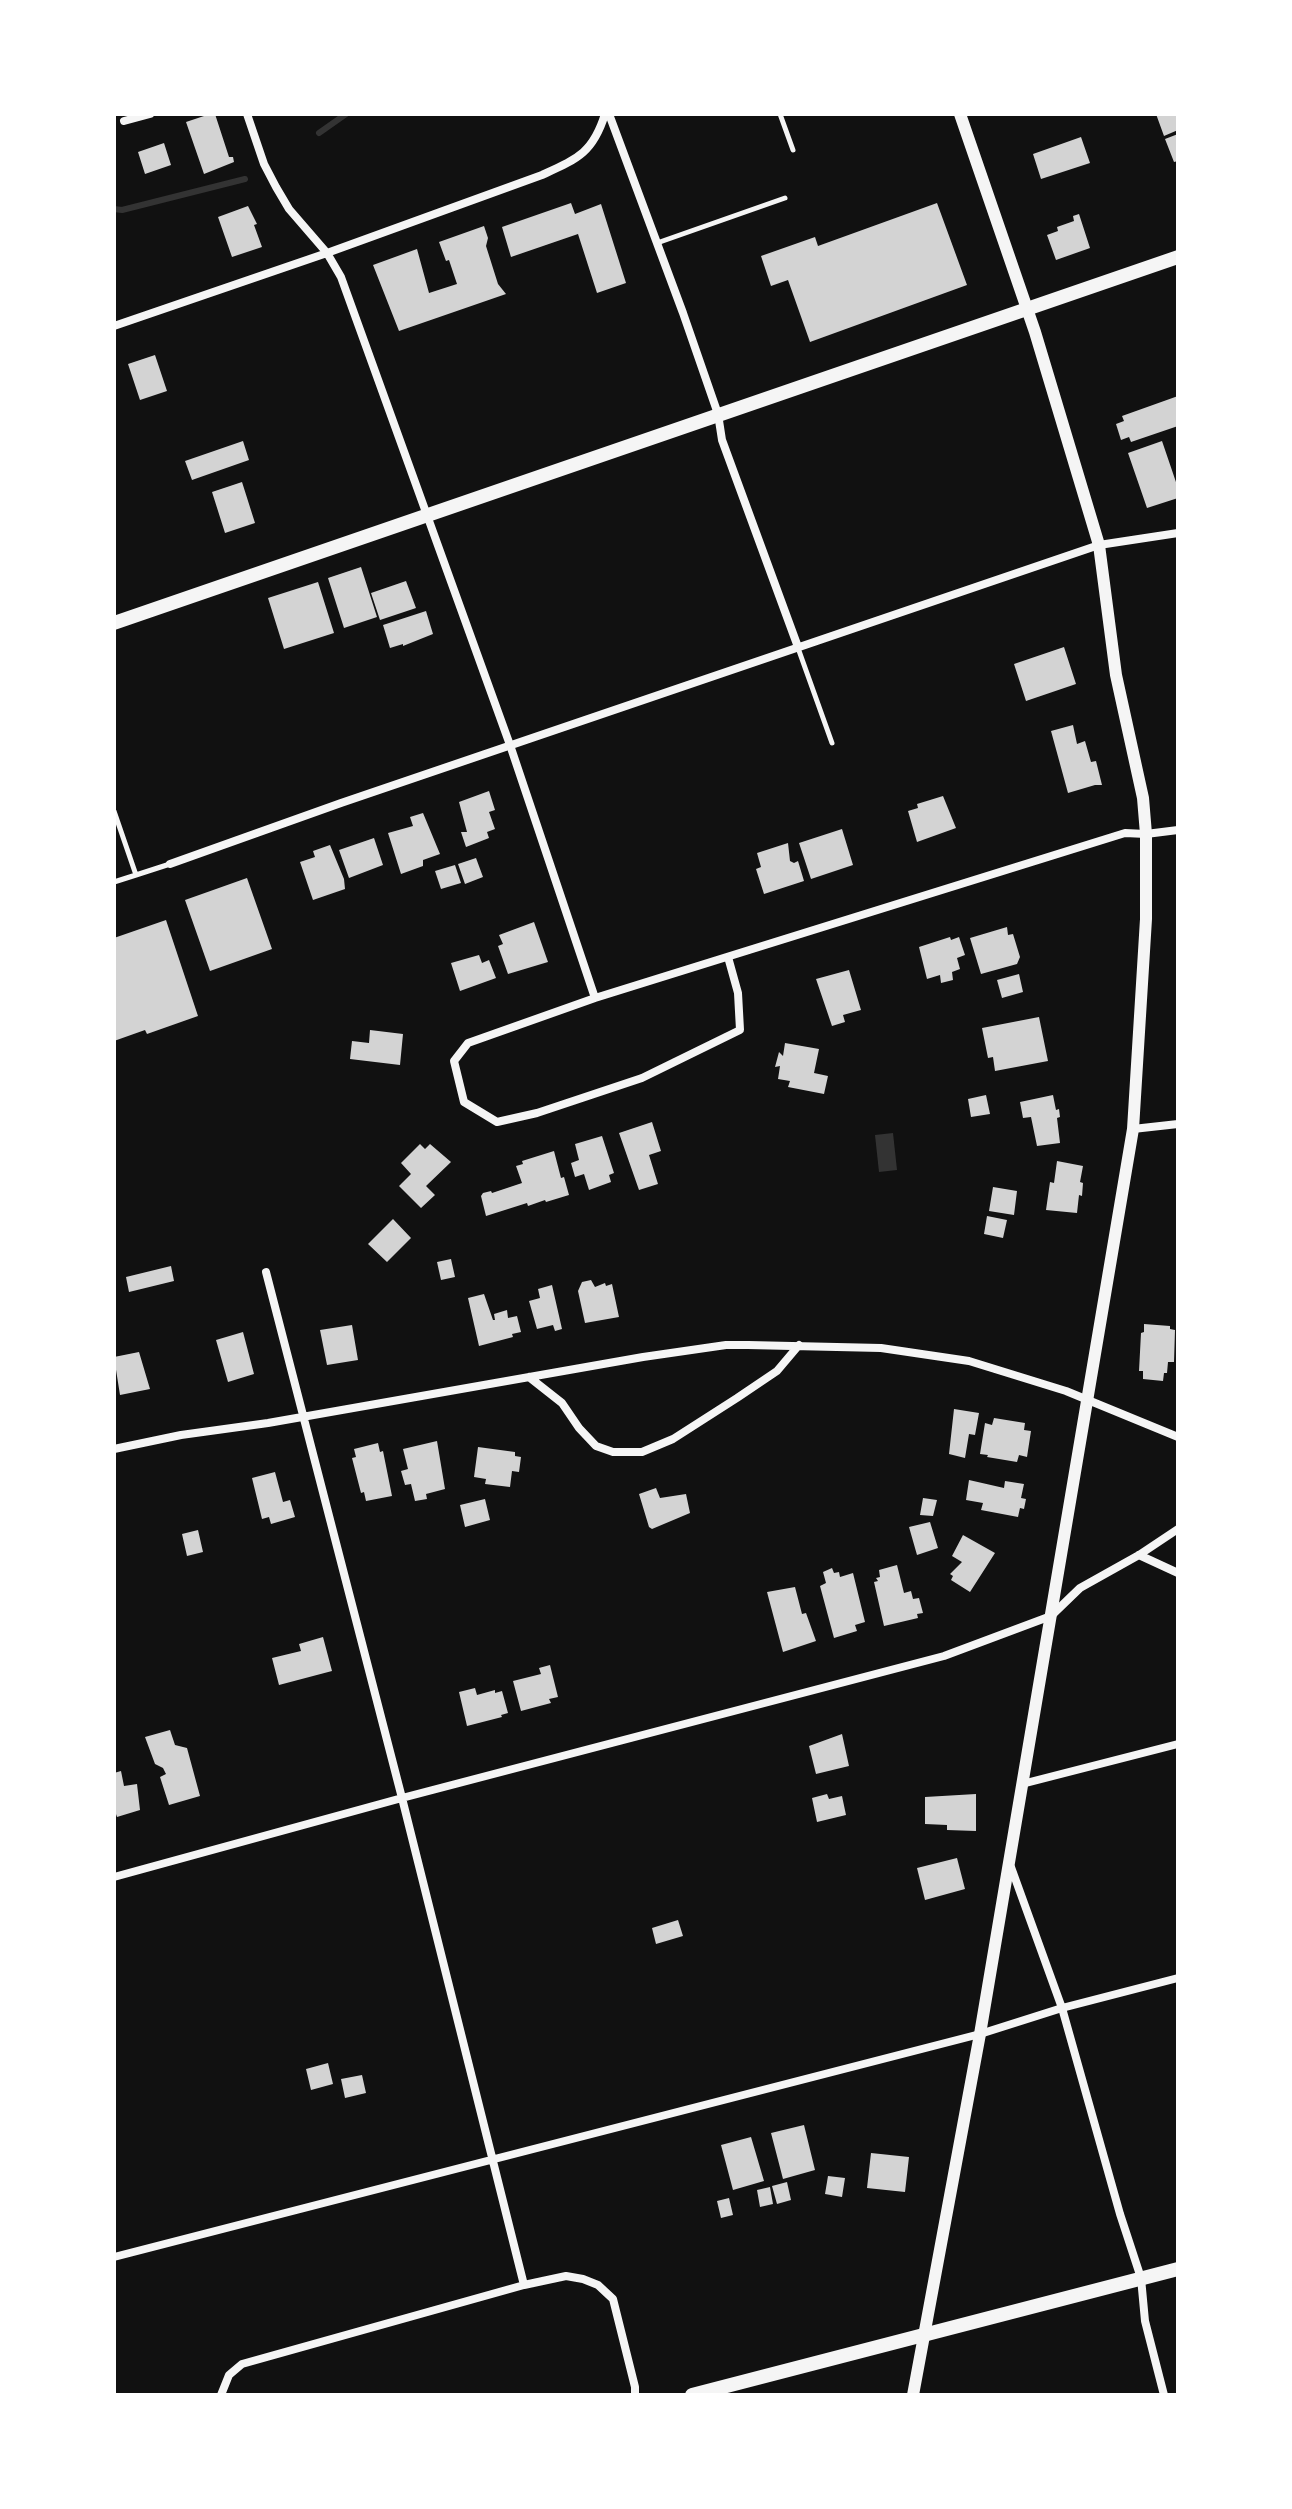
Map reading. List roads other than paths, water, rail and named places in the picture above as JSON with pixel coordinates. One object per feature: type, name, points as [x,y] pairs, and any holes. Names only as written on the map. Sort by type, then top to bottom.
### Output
[{"type":"main road","points":[[114,623],[1178,257]]},
{"type":"main road","points":[[692,2395],[1178,2269]]},
{"type":"street","points":[[124,121],[150,114]]},
{"type":"street","points":[[247,114],[264,164],[276,187],[289,209],[327,253],[341,277],[510,745],[595,998]]},
{"type":"street","points":[[114,326],[542,175],[575,160],[590,148],[607,114]]},
{"type":"street","points":[[607,114],[657,243],[718,414],[722,440],[798,647]]},
{"type":"street","points":[[913,2395],[980,2034],[1133,1129],[1146,919],[1143,798],[1116,675],[1099,545],[1028,310],[960,114]]},
{"type":"street","points":[[170,864],[1099,545],[1178,533]]},
{"type":"street","points":[[728,957],[738,993],[740,1030],[642,1078],[537,1113],[497,1122],[464,1102],[454,1061],[468,1043],[595,998],[1125,833],[1178,830]]},
{"type":"street","points":[[1133,1129],[1178,1124]]},
{"type":"street","points":[[266,1272],[524,2285]]},
{"type":"street","points":[[114,1449],[181,1435],[726,1345],[881,1348],[969,1361],[1066,1391],[1178,1437]]},
{"type":"street","points":[[529,1377],[562,1403],[596,1446],[613,1452],[642,1452],[673,1439],[777,1371],[799,1345]]},
{"type":"street","points":[[114,1877],[944,1656],[1051,1616],[1080,1588],[1178,1529]]},
{"type":"street","points":[[1139,1555],[1178,1573]]},
{"type":"street","points":[[1022,1784],[1178,1744]]},
{"type":"street","points":[[1009,1862],[1062,2008],[1141,2278],[1145,2321],[1164,2395]]},
{"type":"street","points":[[114,2257],[980,2034],[1062,2008],[1178,1978]]},
{"type":"street","points":[[221,2395],[229,2375],[242,2364],[566,2276],[598,2285],[613,2299],[635,2395]]},
{"type":"lane","points":[[780,114],[793,150]]},
{"type":"lane","points":[[657,243],[785,198]]},
{"type":"lane","points":[[798,647],[832,743]]},
{"type":"lane","points":[[114,811],[136,875]]},
{"type":"lane","points":[[114,882],[170,864]]},
{"type":"waterway","points":[[319,133],[346,114]]},
{"type":"waterway","points":[[114,209],[122,210],[245,179]]}]
